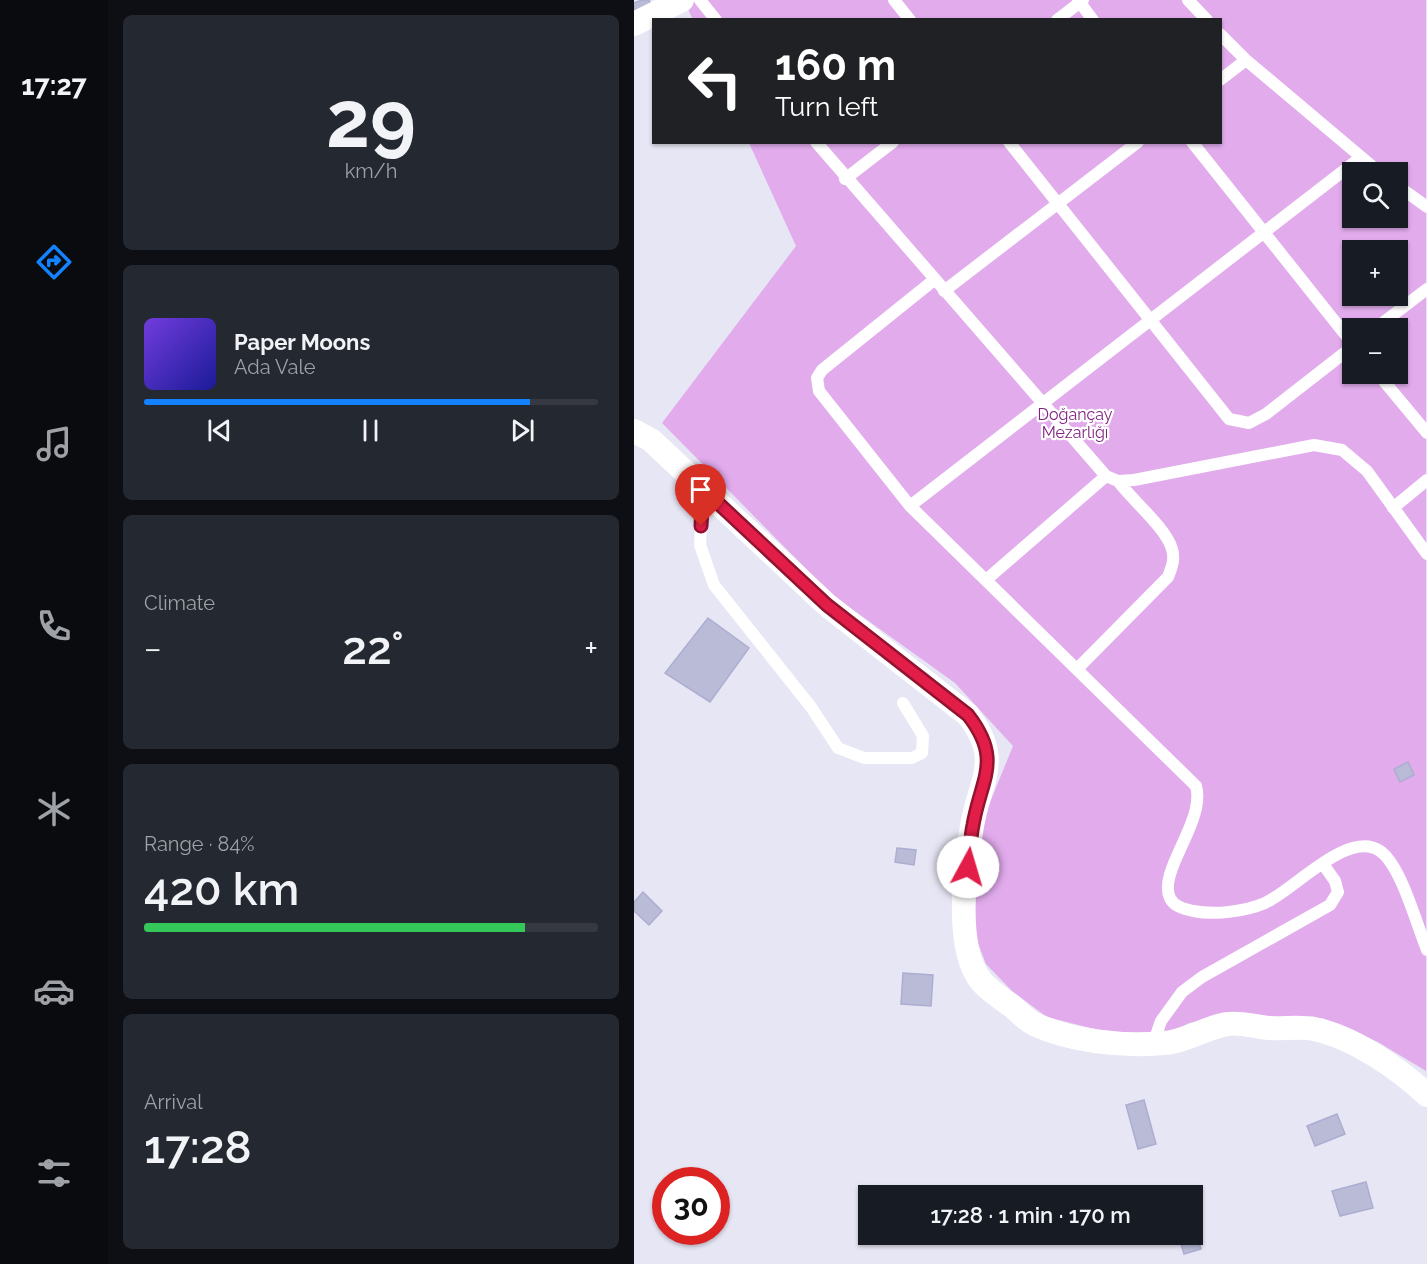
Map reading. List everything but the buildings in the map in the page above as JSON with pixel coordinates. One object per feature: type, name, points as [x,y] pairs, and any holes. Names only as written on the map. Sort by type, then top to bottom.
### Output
[{"type":"street","points":[[634,24],[682,0]]},
{"type":"street","points":[[634,431],[651,440],[827,605],[968,715],[982,734],[988,758],[985,779],[972,826],[962,923],[970,959],[981,981],[1033,1023],[1075,1036],[1137,1046],[1170,1043],[1200,1031],[1230,1024],[1290,1030],[1311,1028],[1327,1033],[1387,1062],[1426,1095]]},
{"type":"lane","points":[[700,0],[714,18]]},
{"type":"lane","points":[[894,0],[908,18]]},
{"type":"lane","points":[[1188,0],[1205,18]]},
{"type":"lane","points":[[1059,18],[1080,1],[1092,18]]},
{"type":"lane","points":[[1222,36],[1246,60],[1366,162]]},
{"type":"lane","points":[[1222,78],[1246,60]]},
{"type":"lane","points":[[818,144],[1106,476],[1118,481],[1130,498],[1163,533],[1172,547],[1173,562],[1168,576],[1077,669]]},
{"type":"lane","points":[[845,178],[890,144]]},
{"type":"lane","points":[[1011,144],[1230,419],[1249,423],[1266,414],[1342,353]]},
{"type":"lane","points":[[944,291],[1135,144]]},
{"type":"lane","points":[[1194,144],[1342,332]]},
{"type":"lane","points":[[910,506],[1360,158]]},
{"type":"lane","points":[[1408,194],[1426,207]]},
{"type":"lane","points":[[934,280],[822,370],[817,378],[819,391],[910,506],[1196,786],[1199,796],[1197,810],[1168,882],[1170,899],[1180,908],[1204,913],[1238,911],[1265,903],[1346,849],[1364,845],[1381,851],[1395,869],[1426,950]]},
{"type":"lane","points":[[1389,318],[1426,289]]},
{"type":"lane","points":[[1386,384],[1426,433]]},
{"type":"lane","points":[[1118,481],[1314,445],[1342,450],[1367,471],[1426,554]]},
{"type":"lane","points":[[986,580],[1106,476]]},
{"type":"lane","points":[[1393,508],[1426,480]]},
{"type":"lane","points":[[703,489],[700,545],[714,585],[811,707],[838,748],[864,759],[912,759],[922,753],[923,736],[903,703]]},
{"type":"lane","points":[[1153,1044],[1161,1021],[1182,992],[1202,977],[1330,905],[1338,892],[1335,881],[1323,864]]},
{"type":"green space","name":"Doğançay Mezarlığı","points":[[684,0],[1426,0],[1426,1071],[1378,1042],[1322,1018],[1222,1016],[1189,1023],[1165,1035],[1122,1036],[1047,1017],[1012,991],[986,964],[972,928],[984,817],[1013,746],[955,683],[831,594],[662,423],[796,246],[749,144],[1222,144],[1222,18],[692,18]]},
{"type":"route","points":[[701,526],[703,489],[827,605],[968,715],[982,734],[988,758],[985,779],[972,826],[968,867]]}]
